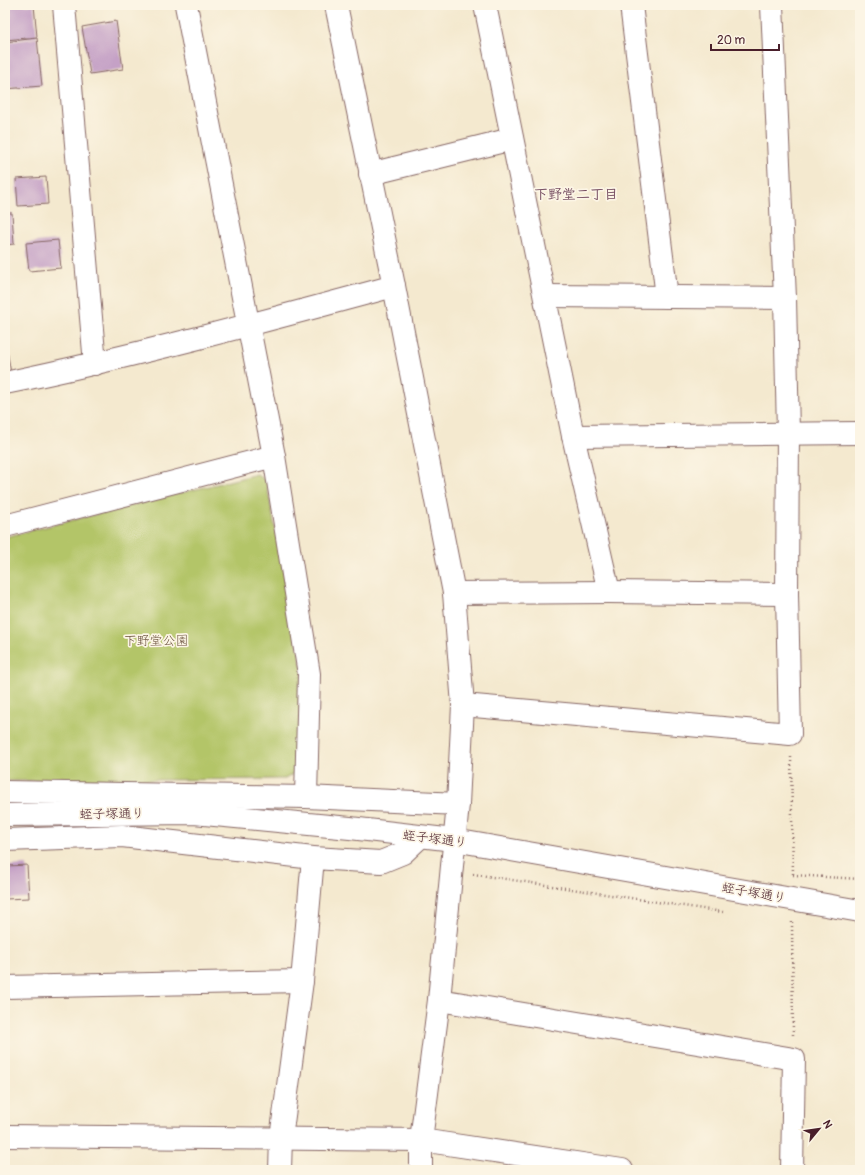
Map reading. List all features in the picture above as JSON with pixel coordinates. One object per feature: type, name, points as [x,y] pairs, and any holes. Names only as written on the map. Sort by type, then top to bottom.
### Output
[{"type":"street","points":[[64,5],[95,364]]},
{"type":"street","points":[[186,5],[274,456],[309,674],[306,797]]},
{"type":"street","points":[[336,5],[394,286],[454,594],[463,706],[458,804],[439,1000],[421,1140],[421,1170]]},
{"type":"street","points":[[484,5],[546,296],[573,436],[609,592]]},
{"type":"street","points":[[631,5],[667,297]]},
{"type":"street","points":[[463,706],[790,734],[787,594],[788,433],[785,298],[772,5]]},
{"type":"street","points":[[370,174],[512,139]]},
{"type":"street","points":[[5,383],[95,364],[248,326],[394,286]]},
{"type":"street","points":[[546,296],[785,298]]},
{"type":"street","points":[[573,436],[860,433]]},
{"type":"street","points":[[5,526],[274,456]]},
{"type":"street","points":[[454,594],[609,592],[787,594]]},
{"type":"street","points":[[5,792],[306,797],[458,804]]},
{"type":"street","name":"蛭子塚通り","points":[[5,815],[194,813],[350,828],[454,840],[860,911]]},
{"type":"street","points":[[5,840],[122,836],[313,858],[381,862],[403,853],[410,836]]},
{"type":"street","points":[[280,1170],[282,1138],[302,981],[313,858]]},
{"type":"street","points":[[5,987],[302,981]]},
{"type":"street","points":[[439,1000],[794,1059],[792,1170]]},
{"type":"street","points":[[5,1136],[421,1140],[564,1165],[622,1170]]},
{"type":"path","points":[[790,734],[793,875]]},
{"type":"path","points":[[473,874],[730,913]]},
{"type":"path","points":[[784,921],[792,922],[794,1059]]},
{"type":"green space","name":"下野堂公園","points":[[257,474],[266,481],[303,673],[295,773],[285,779],[5,781],[5,537]]},
{"type":"building","points":[[5,5],[34,5],[37,37],[5,40]]},
{"type":"building","points":[[116,21],[123,69],[90,74],[82,27]]},
{"type":"building","points":[[37,38],[42,86],[5,89],[5,42]]},
{"type":"building","points":[[46,177],[48,204],[18,206],[16,179]]},
{"type":"building","points":[[5,213],[12,213],[14,244],[5,245]]},
{"type":"building","points":[[58,240],[61,268],[29,271],[26,243]]},
{"type":"building","points":[[5,339],[11,373],[5,374]]},
{"type":"building","points":[[27,865],[29,898],[5,899],[5,871],[8,870],[8,866]]},
{"type":"district","name":"下野堂二丁目","points":[[576,194]]}]
